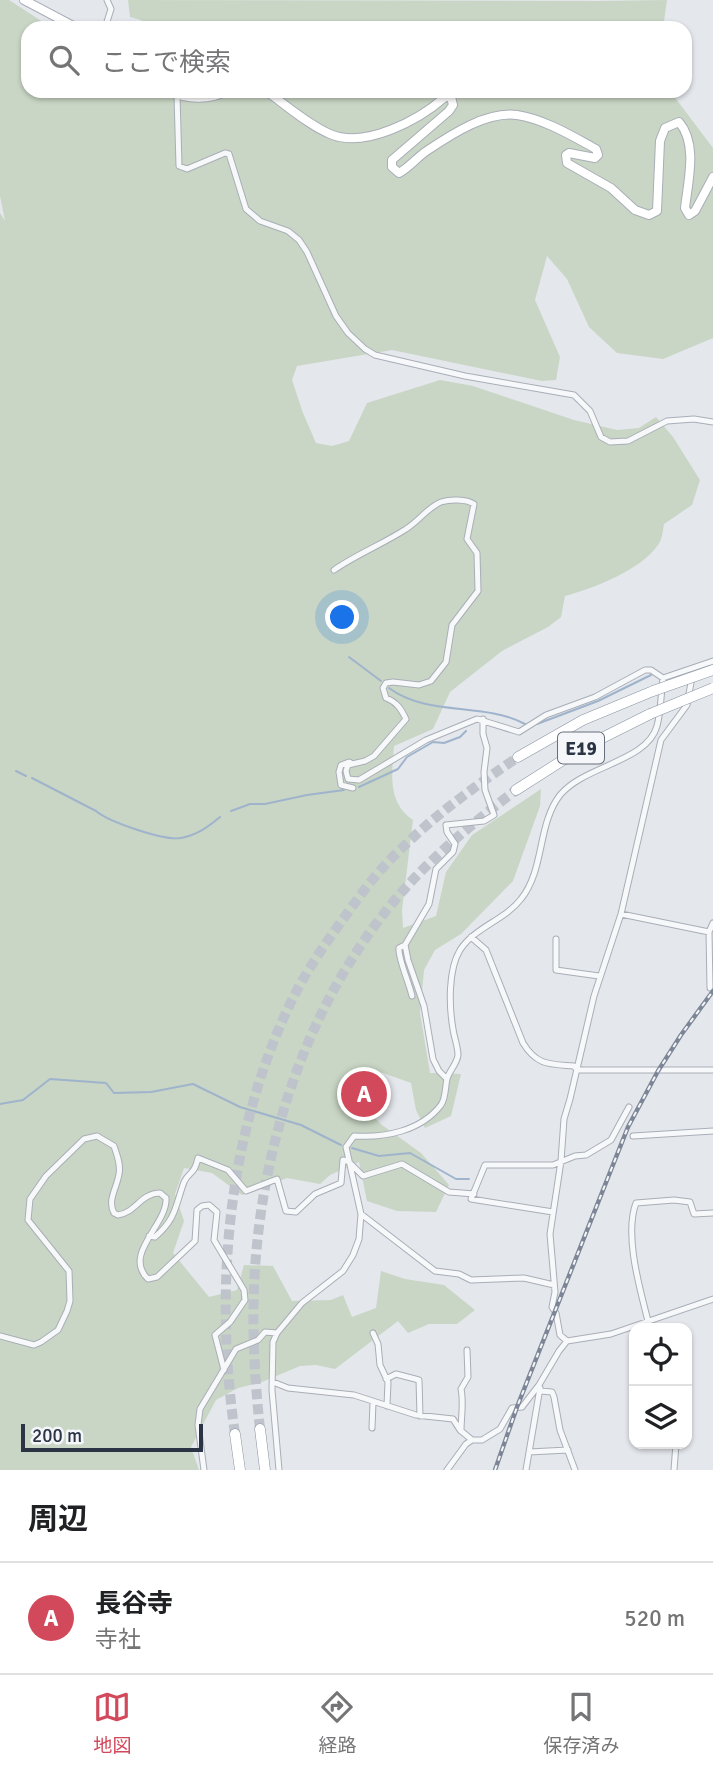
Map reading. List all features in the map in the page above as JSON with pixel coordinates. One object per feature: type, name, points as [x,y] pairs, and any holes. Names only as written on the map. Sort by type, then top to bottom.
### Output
[{"type":"highway","name":"E19","points":[[517,757],[583,720],[713,670]]},
{"type":"highway","name":"E19","points":[[516,790],[582,748],[650,714],[713,688]]},
{"type":"highway","points":[[260,1429],[265,1470]]},
{"type":"highway","points":[[234,1434],[240,1470]]},
{"type":"main road","points":[[24,0],[64,21]]},
{"type":"main road","points":[[276,98],[327,133],[352,139],[411,122],[423,116],[444,98]]},
{"type":"main road","points":[[451,98],[453,104],[449,111],[392,160],[393,167],[399,173],[428,150],[476,123],[500,116],[516,115],[547,124],[594,147],[598,155],[596,158],[569,153],[566,155],[567,163],[611,188],[635,210],[649,215],[657,211],[660,141],[666,128],[679,122],[687,131],[690,147],[685,208],[689,215],[695,211],[713,177]]},
{"type":"street","points":[[107,0],[111,9],[107,21]]},
{"type":"street","points":[[174,98],[179,166],[187,169],[225,153],[229,154],[246,209],[260,220],[288,231],[299,240],[336,316],[365,349],[384,358],[465,376],[574,395],[590,411],[601,437],[610,442],[628,440],[667,421],[694,419],[713,422]]},
{"type":"street","points":[[334,570],[351,558],[407,529],[438,504],[459,501],[474,504],[467,539],[477,553],[478,591],[452,625],[446,662],[431,681],[419,685],[393,682],[383,688],[386,698],[401,708],[406,719],[374,755],[365,761],[341,765],[341,785],[352,788]]},
{"type":"street","points":[[663,678],[713,661]]},
{"type":"street","points":[[567,1341],[560,1335],[556,1313],[552,1307],[554,1285],[550,1234],[564,1119],[599,976],[621,914],[661,740],[687,705],[694,667]]},
{"type":"street","points":[[351,763],[346,775],[348,779],[359,780],[426,740],[477,719],[519,732],[546,715],[595,697],[645,670],[651,670],[663,678]]},
{"type":"street","points":[[279,1470],[271,1356],[277,1333],[302,1303],[349,1264],[359,1239],[360,1214],[346,1147],[354,1136],[375,1138],[398,1133],[425,1120],[442,1103],[447,1079],[458,1054],[449,993],[460,951],[471,937],[520,901],[539,863],[549,816],[560,796],[573,783],[641,750],[652,737],[657,726],[663,678]]},
{"type":"street","points":[[412,996],[408,977],[399,957],[399,948],[405,945],[429,904],[436,869],[453,852],[455,844],[446,825],[484,821],[494,815],[485,790],[484,772],[488,748],[483,734],[483,719]]},
{"type":"street","points":[[621,914],[709,932]]},
{"type":"street","points":[[710,988],[709,932],[713,923]]},
{"type":"street","points":[[471,937],[485,950],[523,1043],[531,1055],[547,1064],[574,1066],[577,1070],[713,1070]]},
{"type":"street","points":[[556,939],[556,970],[599,976]]},
{"type":"street","points":[[405,945],[424,1006],[433,1059],[439,1072],[447,1079]]},
{"type":"street","points":[[553,1212],[471,1199],[485,1165],[553,1165],[586,1155],[611,1140],[629,1107]]},
{"type":"street","points":[[632,1136],[713,1131]]},
{"type":"street","points":[[0,1336],[34,1345],[51,1337],[58,1330],[70,1300],[69,1271],[28,1220],[27,1210],[30,1199],[46,1176],[84,1139],[97,1136],[114,1146],[120,1172],[111,1203],[114,1213],[128,1213],[151,1194],[159,1193],[165,1196],[167,1202],[164,1212],[149,1236],[141,1261],[141,1270],[148,1279],[157,1277],[195,1241],[197,1210],[209,1205],[217,1212],[214,1240],[244,1290],[244,1300],[230,1322],[215,1335],[224,1370]]},
{"type":"street","points":[[149,1236],[155,1237],[168,1227],[178,1209],[185,1179],[195,1170],[198,1158],[228,1170],[246,1191],[277,1179],[286,1211],[296,1212],[315,1194],[341,1184],[343,1160],[348,1161],[363,1176],[402,1164],[449,1192],[474,1194]]},
{"type":"street","points":[[649,1321],[634,1257],[632,1213],[636,1203],[674,1200],[690,1202],[694,1214],[713,1213]]},
{"type":"street","points":[[360,1214],[435,1270],[459,1274],[471,1280],[524,1278],[554,1285]]},
{"type":"street","points":[[526,1470],[540,1388],[567,1341],[611,1334],[713,1299]]},
{"type":"street","points":[[204,1470],[198,1425],[200,1409],[236,1349],[258,1340],[265,1332],[277,1333]]},
{"type":"street","points":[[373,1333],[378,1344],[380,1365],[388,1382],[387,1406]]},
{"type":"street","points":[[461,1432],[461,1389],[468,1377],[467,1350]]},
{"type":"street","points":[[386,1379],[396,1374],[419,1380],[420,1416]]},
{"type":"street","points":[[273,1382],[288,1388],[331,1391],[420,1416],[453,1419],[461,1432],[472,1440]]},
{"type":"street","points":[[447,1470],[466,1444],[472,1440],[482,1440],[500,1429],[512,1408],[522,1406],[540,1388]]},
{"type":"street","points":[[540,1388],[552,1392],[560,1430],[575,1470]]},
{"type":"street","points":[[372,1429],[373,1402]]},
{"type":"street","points":[[674,1470],[676,1449]]},
{"type":"street","points":[[529,1452],[568,1450]]},
{"type":"green space","points":[[0,0],[9,0],[41,21],[21,21],[21,98],[675,98],[713,148],[713,338],[663,359],[617,353],[589,327],[567,279],[547,256],[535,300],[560,357],[556,380],[542,381],[392,350],[297,366],[292,380],[316,443],[332,446],[349,441],[367,403],[440,380],[473,386],[574,420],[617,430],[639,428],[656,417],[673,437],[700,480],[692,505],[664,524],[658,545],[650,554],[616,577],[565,596],[561,617],[548,627],[502,651],[450,692],[433,729],[394,746],[392,777],[395,796],[405,813],[413,820],[402,910],[403,928],[436,916],[446,872],[472,835],[541,789],[540,806],[513,881],[461,934],[435,950],[424,970],[420,1013],[430,1073],[461,1074],[451,1116],[425,1128],[416,1110],[411,1083],[369,1068],[350,1071],[348,1092],[382,1125],[421,1153],[449,1185],[436,1212],[397,1211],[367,1201],[359,1162],[330,1175],[320,1184],[287,1178],[242,1195],[212,1173],[184,1168],[175,1194],[184,1221],[173,1253],[209,1297],[237,1290],[244,1265],[273,1266],[292,1301],[331,1300],[343,1295],[352,1317],[376,1308],[381,1271],[405,1279],[444,1285],[475,1310],[457,1324],[429,1324],[408,1333],[398,1321],[335,1369],[316,1365],[300,1366],[262,1382],[238,1388],[216,1400],[191,1447],[199,1470],[0,1470],[0,213],[5,221],[0,196]]},
{"type":"green space","points":[[128,0],[667,0],[664,21],[142,21],[130,17]]},
{"type":"waterway","points":[[349,657],[381,681]]},
{"type":"waterway","points":[[537,724],[598,701],[651,675]]},
{"type":"waterway","points":[[389,688],[421,703],[492,713],[525,724]]},
{"type":"waterway","points":[[359,787],[398,769],[407,757],[433,742],[444,743],[460,737],[466,731]]},
{"type":"waterway","points":[[16,771],[26,776]]},
{"type":"waterway","points":[[32,778],[112,820],[162,837],[181,838],[192,835],[220,817]]},
{"type":"waterway","points":[[231,811],[250,804],[265,804],[344,790]]},
{"type":"waterway","points":[[0,1104],[23,1100],[50,1079],[106,1083],[114,1093],[151,1092],[193,1084],[240,1107],[301,1125],[341,1145]]},
{"type":"waterway","points":[[352,1148],[379,1156],[410,1153],[456,1179],[469,1179]]},
{"type":"tunnel","points":[[235,1434],[226,1325],[231,1214],[239,1160],[269,1054],[308,970],[378,873],[414,836],[472,789],[518,757]]},
{"type":"tunnel","points":[[260,1429],[253,1322],[258,1234],[278,1131],[293,1081],[312,1033],[363,942],[395,900],[452,842],[516,790]]},
{"type":"railway","points":[[495,1470],[517,1407],[628,1127],[658,1071],[713,991]]},
{"type":"place","name":"長谷寺","points":[[364,1094]]}]
